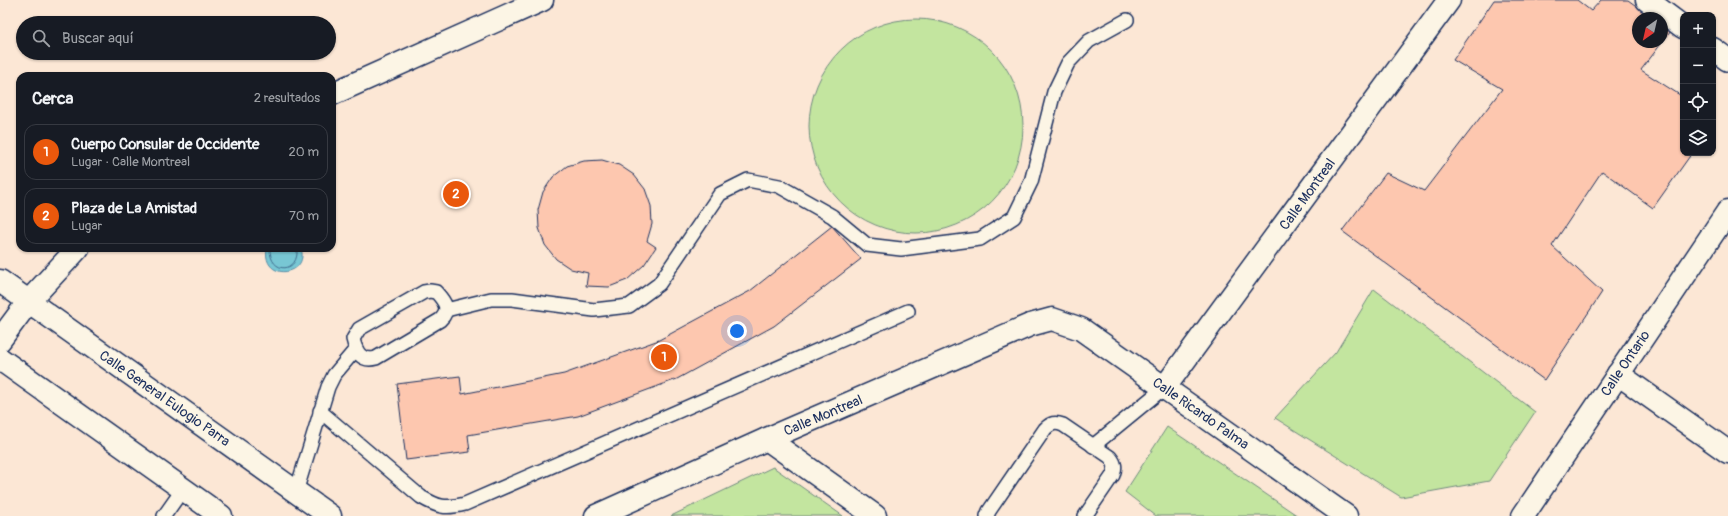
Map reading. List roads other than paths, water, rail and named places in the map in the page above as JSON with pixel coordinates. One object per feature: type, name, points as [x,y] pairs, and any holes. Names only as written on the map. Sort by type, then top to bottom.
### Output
[{"type":"street","points":[[336,92],[504,7],[542,0]]},
{"type":"street","name":"Calle Montreal","points":[[1165,387],[1449,0]]},
{"type":"street","points":[[1647,0],[1680,25]]},
{"type":"street","points":[[1716,51],[1728,60]]},
{"type":"street","name":"Calle Ontario","points":[[1522,516],[1728,211]]},
{"type":"street","points":[[0,340],[29,301],[74,252]]},
{"type":"street","name":"Calle General Eulogio Parra","points":[[0,281],[330,516]]},
{"type":"street","name":"Calle Montreal","points":[[596,516],[767,439],[1030,325],[1052,319]]},
{"type":"street","name":"Calle Ricardo Palma","points":[[1052,319],[1081,329],[1346,516]]},
{"type":"street","points":[[0,359],[221,516]]},
{"type":"street","points":[[1618,374],[1728,452]]},
{"type":"street","points":[[767,439],[875,516]]},
{"type":"lane","points":[[446,310],[492,299],[512,299],[594,310],[629,306],[659,284],[720,194],[748,180],[779,186],[832,216],[867,245],[901,249],[980,239],[1014,217],[1031,182],[1054,92],[1068,63],[1089,41],[1127,20]]},
{"type":"lane","points":[[424,292],[436,292],[445,303],[446,310],[445,316],[440,320],[376,358],[370,360],[363,358],[356,349],[353,339],[359,329],[424,292]]},
{"type":"lane","points":[[320,411],[421,497],[434,505],[450,508],[464,504],[908,311]]},
{"type":"lane","points":[[296,492],[328,387],[334,375],[356,349]]},
{"type":"lane","points":[[1093,446],[1165,387]]},
{"type":"lane","points":[[987,516],[1045,429],[1050,424],[1057,423],[1110,457],[1114,462],[1115,469],[1113,475],[1085,516]]},
{"type":"lane","points":[[164,516],[183,489]]},
{"type":"water","points":[[267,252],[301,252],[302,258],[299,265],[293,270],[285,272],[277,271],[271,266],[267,259]]},
{"type":"place","name":"Plaza de La Amistad","points":[[456,194]]},
{"type":"place","name":"Cuerpo Consular de Occidente","points":[[664,357]]}]
